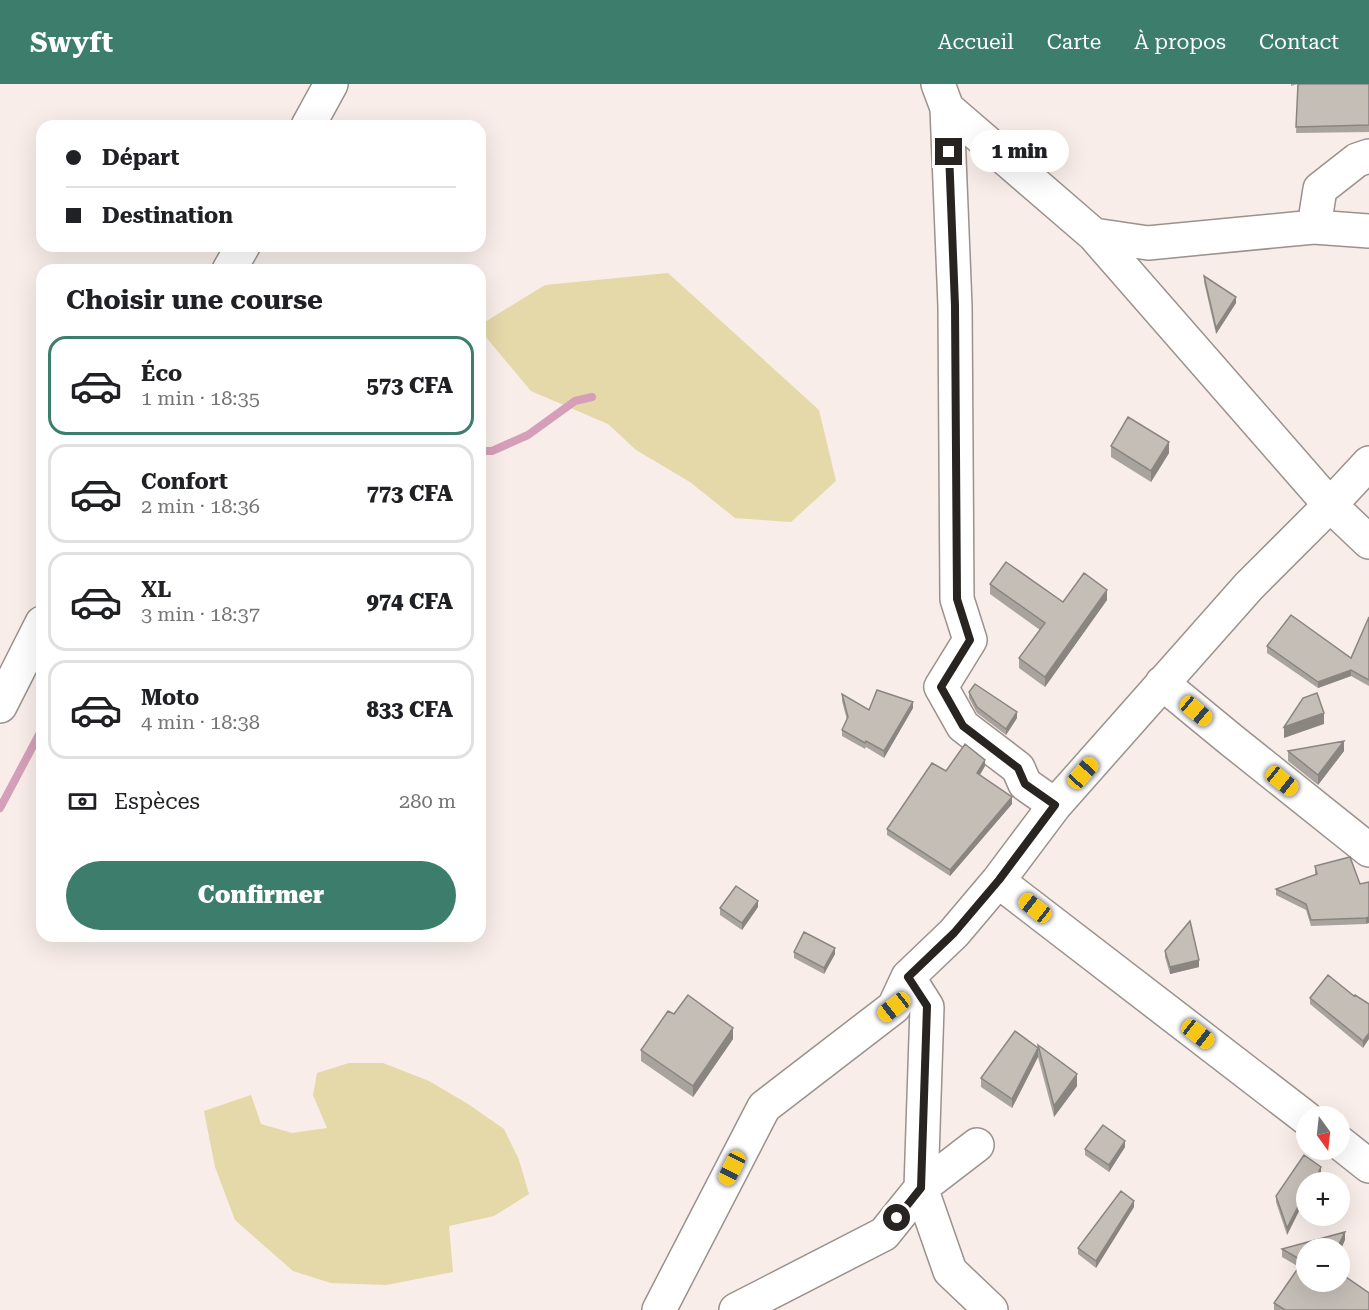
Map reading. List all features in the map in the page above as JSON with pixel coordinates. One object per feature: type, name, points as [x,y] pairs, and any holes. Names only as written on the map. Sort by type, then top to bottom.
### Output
[{"type":"main road","points":[[311,120],[331,84]]},
{"type":"main road","points":[[943,96],[1094,235],[1330,506],[1369,542]]},
{"type":"main road","points":[[943,96],[955,306],[957,599],[970,640],[941,687],[963,726],[1018,768],[1025,784],[1055,805]]},
{"type":"main road","points":[[1314,228],[1320,189],[1357,160],[1369,156]]},
{"type":"main road","points":[[1094,235],[1148,243],[1314,228],[1369,231]]},
{"type":"main road","points":[[659,1310],[764,1107],[894,1007],[908,977],[954,933],[999,880],[1055,805],[1249,586],[1330,506],[1369,463]]},
{"type":"main road","points":[[0,706],[36,635]]},
{"type":"main road","points":[[1162,683],[1369,850]]},
{"type":"main road","points":[[999,880],[1296,1110]]},
{"type":"main road","points":[[908,977],[927,1006],[921,1188],[950,1271],[991,1310]]},
{"type":"main road","points":[[736,1310],[884,1233],[921,1188],[977,1145]]},
{"type":"main road","points":[[1350,1151],[1369,1166]]},
{"type":"shaded area","points":[[668,273],[819,410],[836,481],[791,522],[735,518],[690,482],[636,450],[608,424],[531,391],[486,337],[486,321],[545,285]]},
{"type":"shaded area","points":[[349,1063],[383,1063],[429,1081],[504,1129],[519,1160],[529,1194],[494,1216],[449,1226],[453,1272],[386,1285],[331,1283],[293,1271],[235,1220],[215,1167],[204,1111],[251,1095],[261,1124],[292,1133],[327,1128],[313,1095],[317,1073]]},
{"type":"building","points":[[1298,84],[1369,84],[1369,125],[1296,127]]},
{"type":"building","points":[[1204,276],[1236,297],[1216,328]]},
{"type":"building","points":[[1128,417],[1169,442],[1151,471],[1111,446]]},
{"type":"building","points":[[1006,562],[1063,602],[1084,573],[1107,590],[1045,677],[1019,658],[1045,623],[990,584]]},
{"type":"building","points":[[1291,615],[1351,658],[1369,617],[1369,680],[1351,670],[1318,682],[1267,646]]},
{"type":"building","points":[[975,684],[1017,712],[1006,729],[977,707],[969,692]]},
{"type":"building","points":[[877,690],[913,702],[884,751],[842,730],[848,717],[842,694],[869,710]]},
{"type":"building","points":[[1317,693],[1324,713],[1284,727],[1303,698]]},
{"type":"building","points":[[1344,741],[1318,775],[1288,751]]},
{"type":"building","points":[[965,744],[985,760],[977,773],[1012,797],[950,870],[887,829],[932,763],[946,771]]},
{"type":"building","points":[[1350,857],[1360,884],[1369,882],[1369,917],[1311,920],[1306,904],[1276,889],[1317,874],[1315,866]]},
{"type":"building","points":[[736,886],[758,901],[742,923],[720,908]]},
{"type":"building","points":[[1190,921],[1199,960],[1170,967],[1165,951]]},
{"type":"building","points":[[804,932],[835,948],[824,968],[794,952]]},
{"type":"building","points":[[1328,975],[1354,996],[1369,1004],[1369,1033],[1363,1041],[1310,998]]},
{"type":"building","points":[[688,995],[733,1028],[693,1086],[641,1050],[668,1011],[674,1014]]},
{"type":"building","points":[[1015,1031],[1038,1048],[1012,1099],[981,1078]]},
{"type":"building","points":[[1038,1045],[1077,1074],[1054,1106]]},
{"type":"building","points":[[1103,1125],[1125,1141],[1109,1165],[1085,1149]]},
{"type":"building","points":[[1301,1160],[1311,1160],[1321,1167],[1319,1172],[1296,1172],[1296,1211],[1287,1228],[1276,1196]]},
{"type":"building","points":[[1121,1191],[1134,1201],[1096,1261],[1078,1248]]},
{"type":"building","points":[[1345,1232],[1342,1238],[1323,1238]]},
{"type":"building","points":[[1296,1245],[1296,1257],[1282,1249]]},
{"type":"building","points":[[1296,1271],[1296,1292],[1350,1292],[1350,1280],[1369,1293],[1369,1310],[1285,1310],[1274,1303]]},
{"type":"waterway","points":[[486,451],[492,451],[528,435],[575,401],[592,397]]},
{"type":"waterway","points":[[0,808],[36,740]]},
{"type":"route","points":[[897,1218],[921,1188],[927,1006],[908,977],[954,933],[999,880],[1055,805],[1025,784],[1018,768],[963,726],[941,687],[970,640],[957,599],[955,306],[949,152]]}]
